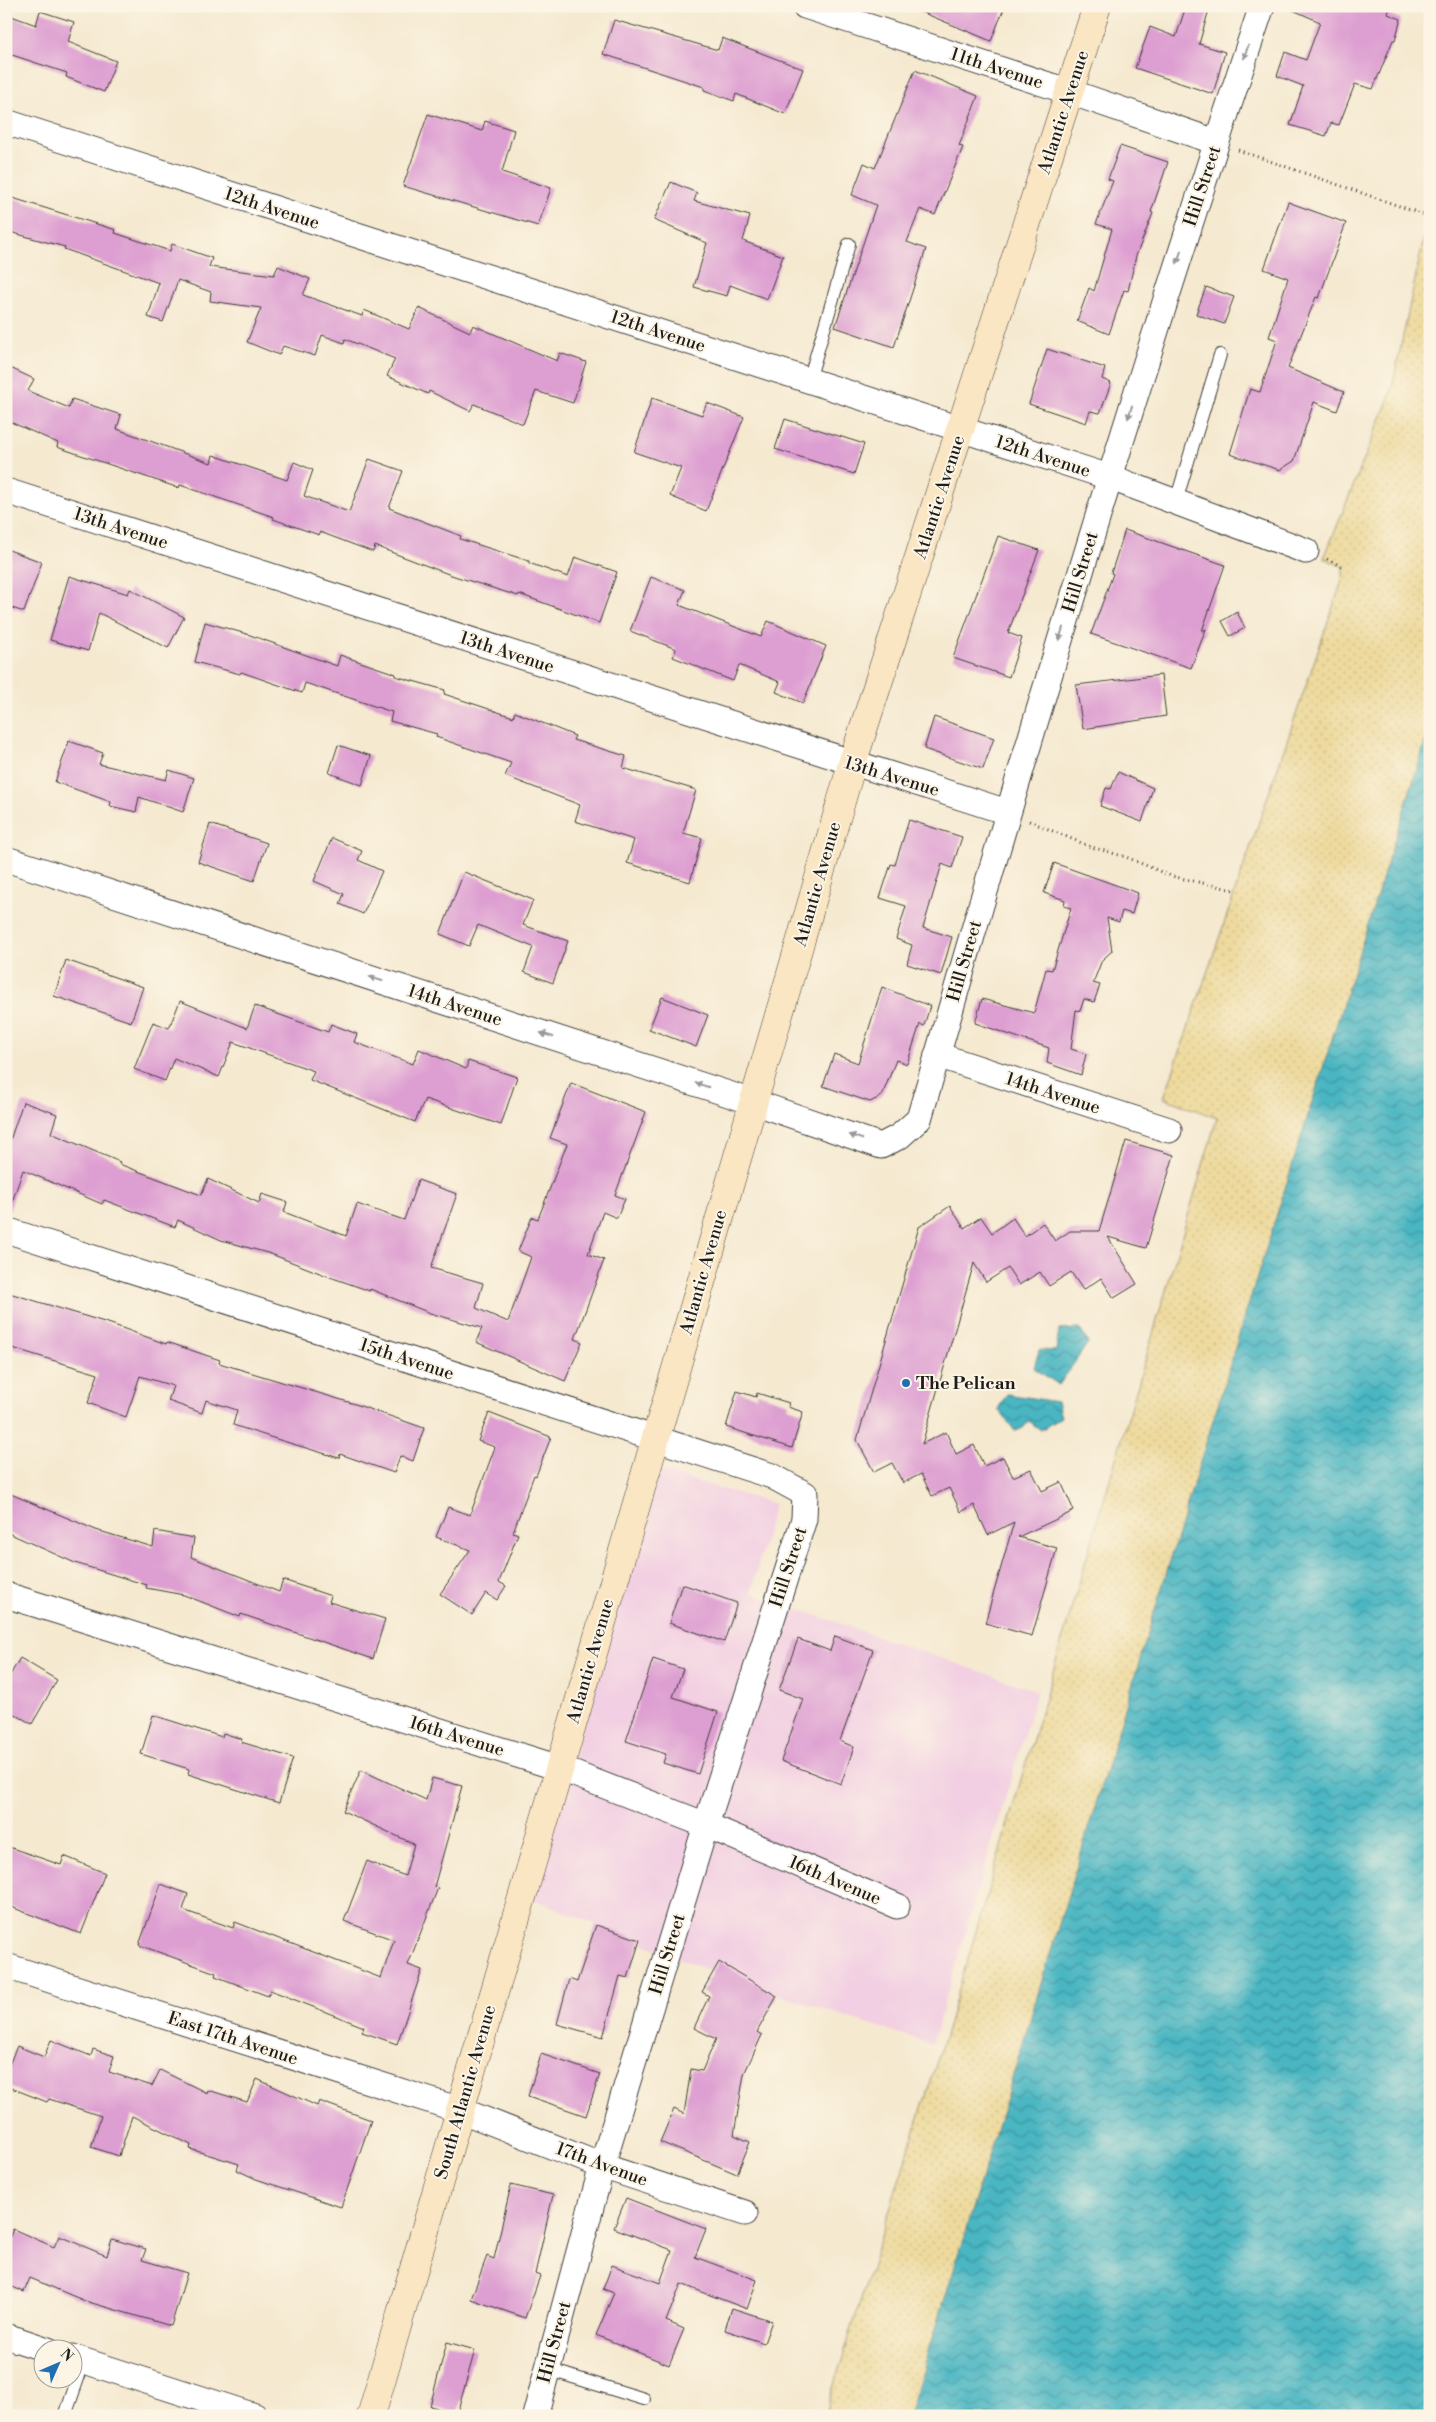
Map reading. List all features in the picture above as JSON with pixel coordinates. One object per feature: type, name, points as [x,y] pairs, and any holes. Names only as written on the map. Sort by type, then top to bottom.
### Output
[{"type":"main road","name":"Atlantic Avenue","points":[[559,1768],[852,764],[1098,6]]},
{"type":"main road","name":"South Atlantic Avenue","points":[[371,2416],[559,1768]]},
{"type":"street","name":"11th Avenue","points":[[805,6],[1070,92],[1216,142]]},
{"type":"street","name":"Hill Street","points":[[900,1136],[918,1119],[1007,812],[1109,477],[1216,142],[1262,6]]},
{"type":"street","name":"12th Avenue","points":[[6,122],[1109,477],[1306,551]]},
{"type":"street","name":"13th Avenue","points":[[6,491],[852,764],[1007,812]]},
{"type":"street","name":"14th Avenue","points":[[6,859],[753,1102],[881,1146],[900,1136]]},
{"type":"street","name":"14th Avenue","points":[[937,1055],[1169,1130]]},
{"type":"street","name":"15th Avenue","points":[[6,1230],[654,1440],[772,1476],[805,1494]]},
{"type":"street","name":"Hill Street","points":[[534,2416],[602,2166],[706,1825],[804,1519],[805,1494]]},
{"type":"street","name":"16th Avenue","points":[[6,1595],[559,1768],[706,1825],[897,1906]]},
{"type":"street","name":"East 17th Avenue","points":[[6,1966],[460,2110]]},
{"type":"street","name":"17th Avenue","points":[[460,2110],[602,2166],[745,2214]]},
{"type":"street","points":[[6,2336],[32,2345]]},
{"type":"street","points":[[82,2360],[255,2416]]},
{"type":"lane","points":[[809,380],[849,244]]},
{"type":"lane","points":[[1176,501],[1220,355]]},
{"type":"lane","points":[[547,2369],[644,2399]]},
{"type":"lane","points":[[65,2416],[71,2390]]},
{"type":"path","points":[[1216,142],[1428,216]]},
{"type":"path","points":[[1007,812],[1091,847],[1126,856],[1172,876],[1234,890]]},
{"type":"shaded area","points":[[657,1470],[774,1504],[751,1593],[1037,1691],[932,2044],[738,1982],[533,1899]]},
{"type":"sand","points":[[1430,209],[1430,2416],[824,2416],[945,2036],[1217,1118],[1164,1098],[1343,578],[1343,567],[1324,558],[1391,393]]},
{"type":"water","points":[[1430,727],[1430,2416],[909,2416],[1242,1325]]},
{"type":"water","points":[[1080,1329],[1088,1343],[1059,1385],[1034,1368],[1039,1350],[1056,1351],[1059,1330]]},
{"type":"water","points":[[1007,1394],[1057,1402],[1061,1417],[1041,1430],[1029,1421],[1023,1428],[1015,1431],[998,1409]]},
{"type":"building","points":[[907,6],[1005,6],[991,41]]},
{"type":"building","points":[[1186,6],[1210,6],[1199,44],[1225,52],[1213,94],[1135,68],[1150,27],[1176,37]]},
{"type":"building","points":[[1284,6],[1390,6],[1388,14],[1401,19],[1395,40],[1393,40],[1373,89],[1355,84],[1339,125],[1331,123],[1326,136],[1290,125],[1303,86],[1277,76],[1285,52],[1306,60],[1320,22]]},
{"type":"building","points":[[40,11],[74,22],[68,42],[116,61],[104,92],[66,77],[67,73],[6,53],[6,14],[36,25]]},
{"type":"building","points":[[614,20],[718,50],[722,38],[803,69],[785,114],[736,94],[734,101],[704,90],[704,87],[603,54]]},
{"type":"building","points":[[915,70],[978,96],[959,146],[963,147],[935,215],[920,209],[907,242],[926,249],[894,347],[835,327],[876,205],[852,195],[864,163],[875,168]]},
{"type":"building","points":[[428,114],[482,131],[485,121],[514,130],[502,172],[551,188],[538,226],[403,186]]},
{"type":"building","points":[[1120,146],[1168,162],[1151,212],[1153,213],[1136,256],[1128,291],[1124,290],[1109,334],[1077,321],[1089,288],[1094,291],[1112,229],[1096,224],[1113,181],[1108,179]]},
{"type":"building","points":[[671,182],[697,193],[694,201],[750,216],[743,241],[783,256],[767,299],[730,285],[727,296],[694,287],[707,243],[654,220]]},
{"type":"building","points":[[6,196],[116,230],[115,233],[170,251],[172,244],[212,258],[209,267],[274,275],[278,266],[310,279],[303,295],[362,316],[364,310],[409,329],[419,308],[470,332],[473,325],[557,361],[560,353],[586,362],[573,403],[536,391],[523,424],[474,404],[470,411],[429,391],[428,394],[387,376],[395,359],[345,339],[344,343],[322,335],[315,356],[283,346],[279,355],[247,342],[261,308],[210,301],[211,292],[178,280],[163,322],[148,317],[159,283],[64,249],[65,247],[6,231]]},
{"type":"building","points":[[1288,202],[1346,223],[1319,298],[1316,297],[1288,368],[1344,392],[1337,411],[1314,402],[1294,461],[1280,470],[1230,454],[1250,389],[1260,392],[1277,340],[1269,337],[1288,278],[1264,269]]},
{"type":"building","points":[[1206,287],[1234,297],[1224,324],[1196,314]]},
{"type":"building","points":[[1047,349],[1105,368],[1102,379],[1111,383],[1100,413],[1090,411],[1086,423],[1029,404]]},
{"type":"building","points":[[6,366],[34,379],[28,391],[69,408],[72,399],[121,415],[117,429],[211,463],[213,455],[287,480],[294,462],[313,470],[304,496],[349,512],[369,459],[403,471],[389,508],[461,536],[460,539],[529,561],[529,563],[568,577],[575,557],[617,572],[599,623],[519,594],[518,596],[451,575],[375,546],[373,552],[320,532],[319,535],[273,519],[274,517],[180,485],[179,488],[57,447],[58,443],[6,420]]},
{"type":"building","points":[[652,398],[702,415],[707,403],[744,417],[706,511],[670,496],[681,468],[634,452]]},
{"type":"building","points":[[785,419],[864,444],[854,474],[775,449]]},
{"type":"building","points":[[1125,530],[1225,565],[1202,631],[1206,629],[1191,668],[1091,634],[1113,574],[1111,573]]},
{"type":"building","points":[[998,536],[1039,550],[1008,633],[1022,638],[1009,677],[953,658]]},
{"type":"building","points":[[6,549],[42,562],[24,612],[6,606]]},
{"type":"building","points":[[69,576],[128,594],[130,589],[184,617],[168,648],[99,613],[88,651],[50,640]]},
{"type":"building","points":[[651,577],[685,590],[679,605],[761,637],[768,621],[826,646],[803,703],[776,692],[780,682],[739,665],[733,681],[673,657],[676,649],[630,631]]},
{"type":"building","points":[[1237,612],[1245,628],[1230,636],[1222,621]]},
{"type":"building","points":[[205,622],[250,635],[337,666],[340,655],[396,674],[395,676],[445,690],[444,694],[513,717],[515,712],[575,736],[573,740],[626,756],[623,768],[696,790],[683,833],[702,838],[690,882],[627,863],[634,840],[575,821],[580,805],[505,776],[511,763],[436,737],[437,734],[390,721],[392,712],[305,683],[302,693],[241,672],[240,674],[195,662]]},
{"type":"building","points":[[1161,675],[1166,716],[1083,729],[1076,685]]},
{"type":"building","points":[[934,717],[994,738],[983,769],[924,749]]},
{"type":"building","points":[[69,741],[103,753],[99,764],[166,780],[169,770],[194,778],[183,812],[139,797],[136,812],[110,806],[111,802],[55,782]]},
{"type":"building","points":[[338,745],[371,756],[362,785],[329,773]]},
{"type":"building","points":[[1118,772],[1153,788],[1142,822],[1100,806],[1106,788],[1111,789]]},
{"type":"building","points":[[909,820],[962,837],[952,868],[942,864],[923,928],[952,937],[941,975],[907,964],[912,945],[896,939],[906,906],[880,898],[891,864],[895,865]]},
{"type":"building","points":[[210,824],[267,843],[254,881],[198,862]]},
{"type":"building","points":[[332,838],[362,851],[358,860],[382,871],[363,914],[340,904],[344,894],[314,881]]},
{"type":"building","points":[[1054,863],[1138,893],[1132,914],[1122,911],[1119,922],[1107,918],[1112,951],[1102,960],[1093,983],[1100,985],[1094,1002],[1084,999],[1080,1011],[1076,1010],[1071,1049],[1086,1054],[1081,1075],[1047,1063],[1049,1048],[975,1023],[982,999],[1034,1013],[1046,969],[1052,970],[1071,908],[1064,906],[1065,900],[1044,893]]},
{"type":"building","points":[[464,872],[533,900],[523,925],[568,941],[553,983],[524,972],[533,947],[478,925],[469,946],[440,934]]},
{"type":"building","points":[[66,960],[143,987],[131,1022],[54,996]]},
{"type":"building","points":[[882,987],[930,1006],[924,1026],[920,1024],[907,1064],[896,1060],[882,1096],[870,1102],[823,1086],[834,1054],[858,1063]]},
{"type":"building","points":[[662,997],[708,1015],[696,1047],[649,1029]]},
{"type":"building","points":[[180,1001],[247,1028],[255,1006],[328,1032],[331,1024],[357,1034],[354,1042],[413,1064],[419,1049],[466,1069],[468,1061],[517,1077],[501,1125],[425,1099],[415,1122],[310,1080],[314,1071],[233,1042],[219,1077],[174,1058],[165,1081],[134,1069],[153,1022],[169,1028]]},
{"type":"building","points":[[571,1083],[646,1112],[615,1195],[625,1199],[617,1218],[603,1212],[588,1254],[604,1260],[575,1339],[582,1342],[565,1381],[476,1342],[482,1328],[430,1313],[370,1289],[370,1291],[330,1277],[271,1254],[221,1240],[178,1220],[175,1227],[104,1200],[102,1204],[23,1170],[9,1211],[6,1210],[6,1152],[23,1102],[57,1114],[51,1133],[120,1162],[119,1164],[201,1195],[208,1179],[259,1203],[262,1194],[287,1202],[284,1212],[346,1236],[357,1204],[404,1220],[418,1180],[457,1194],[431,1268],[483,1283],[476,1308],[508,1322],[531,1257],[518,1251],[532,1217],[538,1219],[567,1144],[550,1138]]},
{"type":"building","name":"The Pelican","points":[[1126,1141],[1174,1155],[1146,1248],[1108,1237],[1137,1284],[1114,1298],[1101,1278],[1083,1290],[1071,1272],[1049,1286],[1040,1272],[1019,1285],[1008,1268],[986,1282],[974,1263],[922,1444],[946,1432],[956,1454],[974,1445],[984,1466],[1003,1457],[1013,1477],[1031,1469],[1042,1491],[1061,1482],[1074,1511],[1018,1537],[1057,1548],[1032,1636],[985,1623],[1014,1522],[988,1535],[974,1505],[961,1512],[949,1488],[932,1496],[921,1474],[903,1483],[892,1463],[874,1472],[857,1440],[919,1227],[950,1206],[964,1228],[981,1217],[992,1233],[1013,1218],[1025,1236],[1043,1223],[1055,1241],[1070,1231],[1099,1231]]},
{"type":"building","points":[[6,1292],[111,1324],[166,1344],[167,1342],[220,1360],[219,1363],[355,1404],[424,1428],[413,1461],[400,1456],[394,1473],[340,1454],[339,1458],[273,1438],[233,1425],[237,1410],[206,1400],[202,1413],[168,1401],[173,1386],[140,1376],[126,1417],[88,1403],[98,1374],[6,1346]]},
{"type":"building","points":[[737,1391],[756,1397],[757,1393],[789,1403],[788,1407],[803,1412],[792,1448],[726,1427]]},
{"type":"building","points":[[489,1413],[551,1437],[536,1476],[534,1475],[513,1532],[518,1534],[499,1582],[506,1586],[497,1600],[486,1593],[472,1615],[440,1594],[470,1550],[436,1537],[448,1507],[470,1515],[495,1447],[478,1441]]},
{"type":"building","points":[[6,1492],[96,1530],[153,1547],[155,1531],[194,1538],[191,1557],[279,1592],[283,1580],[331,1596],[329,1602],[385,1619],[373,1659],[241,1614],[240,1617],[184,1595],[146,1588],[147,1585],[75,1563],[6,1532]]},
{"type":"building","points":[[682,1584],[737,1603],[724,1642],[669,1623]]},
{"type":"building","points":[[835,1636],[873,1650],[840,1741],[854,1747],[841,1784],[781,1761],[803,1699],[779,1690],[798,1639],[830,1651]]},
{"type":"building","points":[[20,1658],[57,1680],[32,1724],[6,1709],[6,1682]]},
{"type":"building","points":[[653,1659],[683,1669],[673,1697],[718,1712],[698,1774],[663,1763],[666,1754],[626,1741]]},
{"type":"building","points":[[153,1715],[222,1737],[223,1733],[242,1739],[241,1742],[293,1758],[279,1803],[188,1774],[189,1769],[141,1754]]},
{"type":"building","points":[[361,1770],[426,1800],[432,1778],[462,1786],[434,1887],[438,1888],[408,1965],[422,1970],[397,2044],[362,2032],[364,2027],[270,1990],[268,1996],[215,1976],[216,1973],[139,1945],[161,1884],[188,1894],[183,1910],[233,1928],[235,1922],[381,1978],[394,1940],[344,1921],[367,1861],[405,1876],[414,1844],[343,1811]]},
{"type":"building","points":[[6,1846],[61,1865],[64,1856],[105,1873],[81,1934],[6,1905]]},
{"type":"building","points":[[596,1925],[640,1940],[628,1978],[620,1976],[603,2037],[557,2024],[569,1979],[577,1982]]},
{"type":"building","points":[[719,1962],[777,1996],[757,2032],[762,2035],[744,2074],[734,2135],[750,2142],[737,2174],[660,2142],[674,2109],[684,2114],[691,2069],[702,2071],[716,2039],[694,2028],[709,1996],[702,1992]]},
{"type":"building","points":[[51,2040],[91,2056],[93,2049],[114,2056],[109,2072],[152,2086],[160,2070],[207,2093],[208,2090],[247,2102],[257,2079],[317,2106],[319,2101],[371,2120],[341,2207],[256,2179],[237,2170],[239,2164],[190,2149],[191,2145],[132,2116],[119,2156],[91,2147],[101,2116],[49,2099],[47,2102],[6,2086],[6,2072],[17,2046],[44,2057]]},
{"type":"building","points":[[541,2054],[600,2074],[586,2116],[528,2096]]},
{"type":"building","points":[[511,2185],[553,2195],[535,2274],[540,2276],[525,2318],[471,2299],[487,2256],[494,2259]]},
{"type":"building","points":[[626,2198],[706,2229],[695,2257],[757,2280],[747,2309],[681,2284],[666,2321],[684,2329],[669,2365],[596,2335],[614,2293],[603,2289],[612,2265],[660,2283],[672,2250],[614,2228]]},
{"type":"building","points":[[13,2229],[54,2247],[59,2236],[107,2256],[112,2239],[146,2249],[142,2260],[187,2273],[171,2326],[85,2301],[30,2278],[24,2292],[6,2284],[6,2246]]},
{"type":"building","points":[[732,2308],[772,2321],[764,2343],[725,2330]]},
{"type":"building","points":[[447,2342],[475,2350],[457,2414],[430,2406]]},
{"type":"place","name":"The Pelican","points":[[906,1383]]}]
